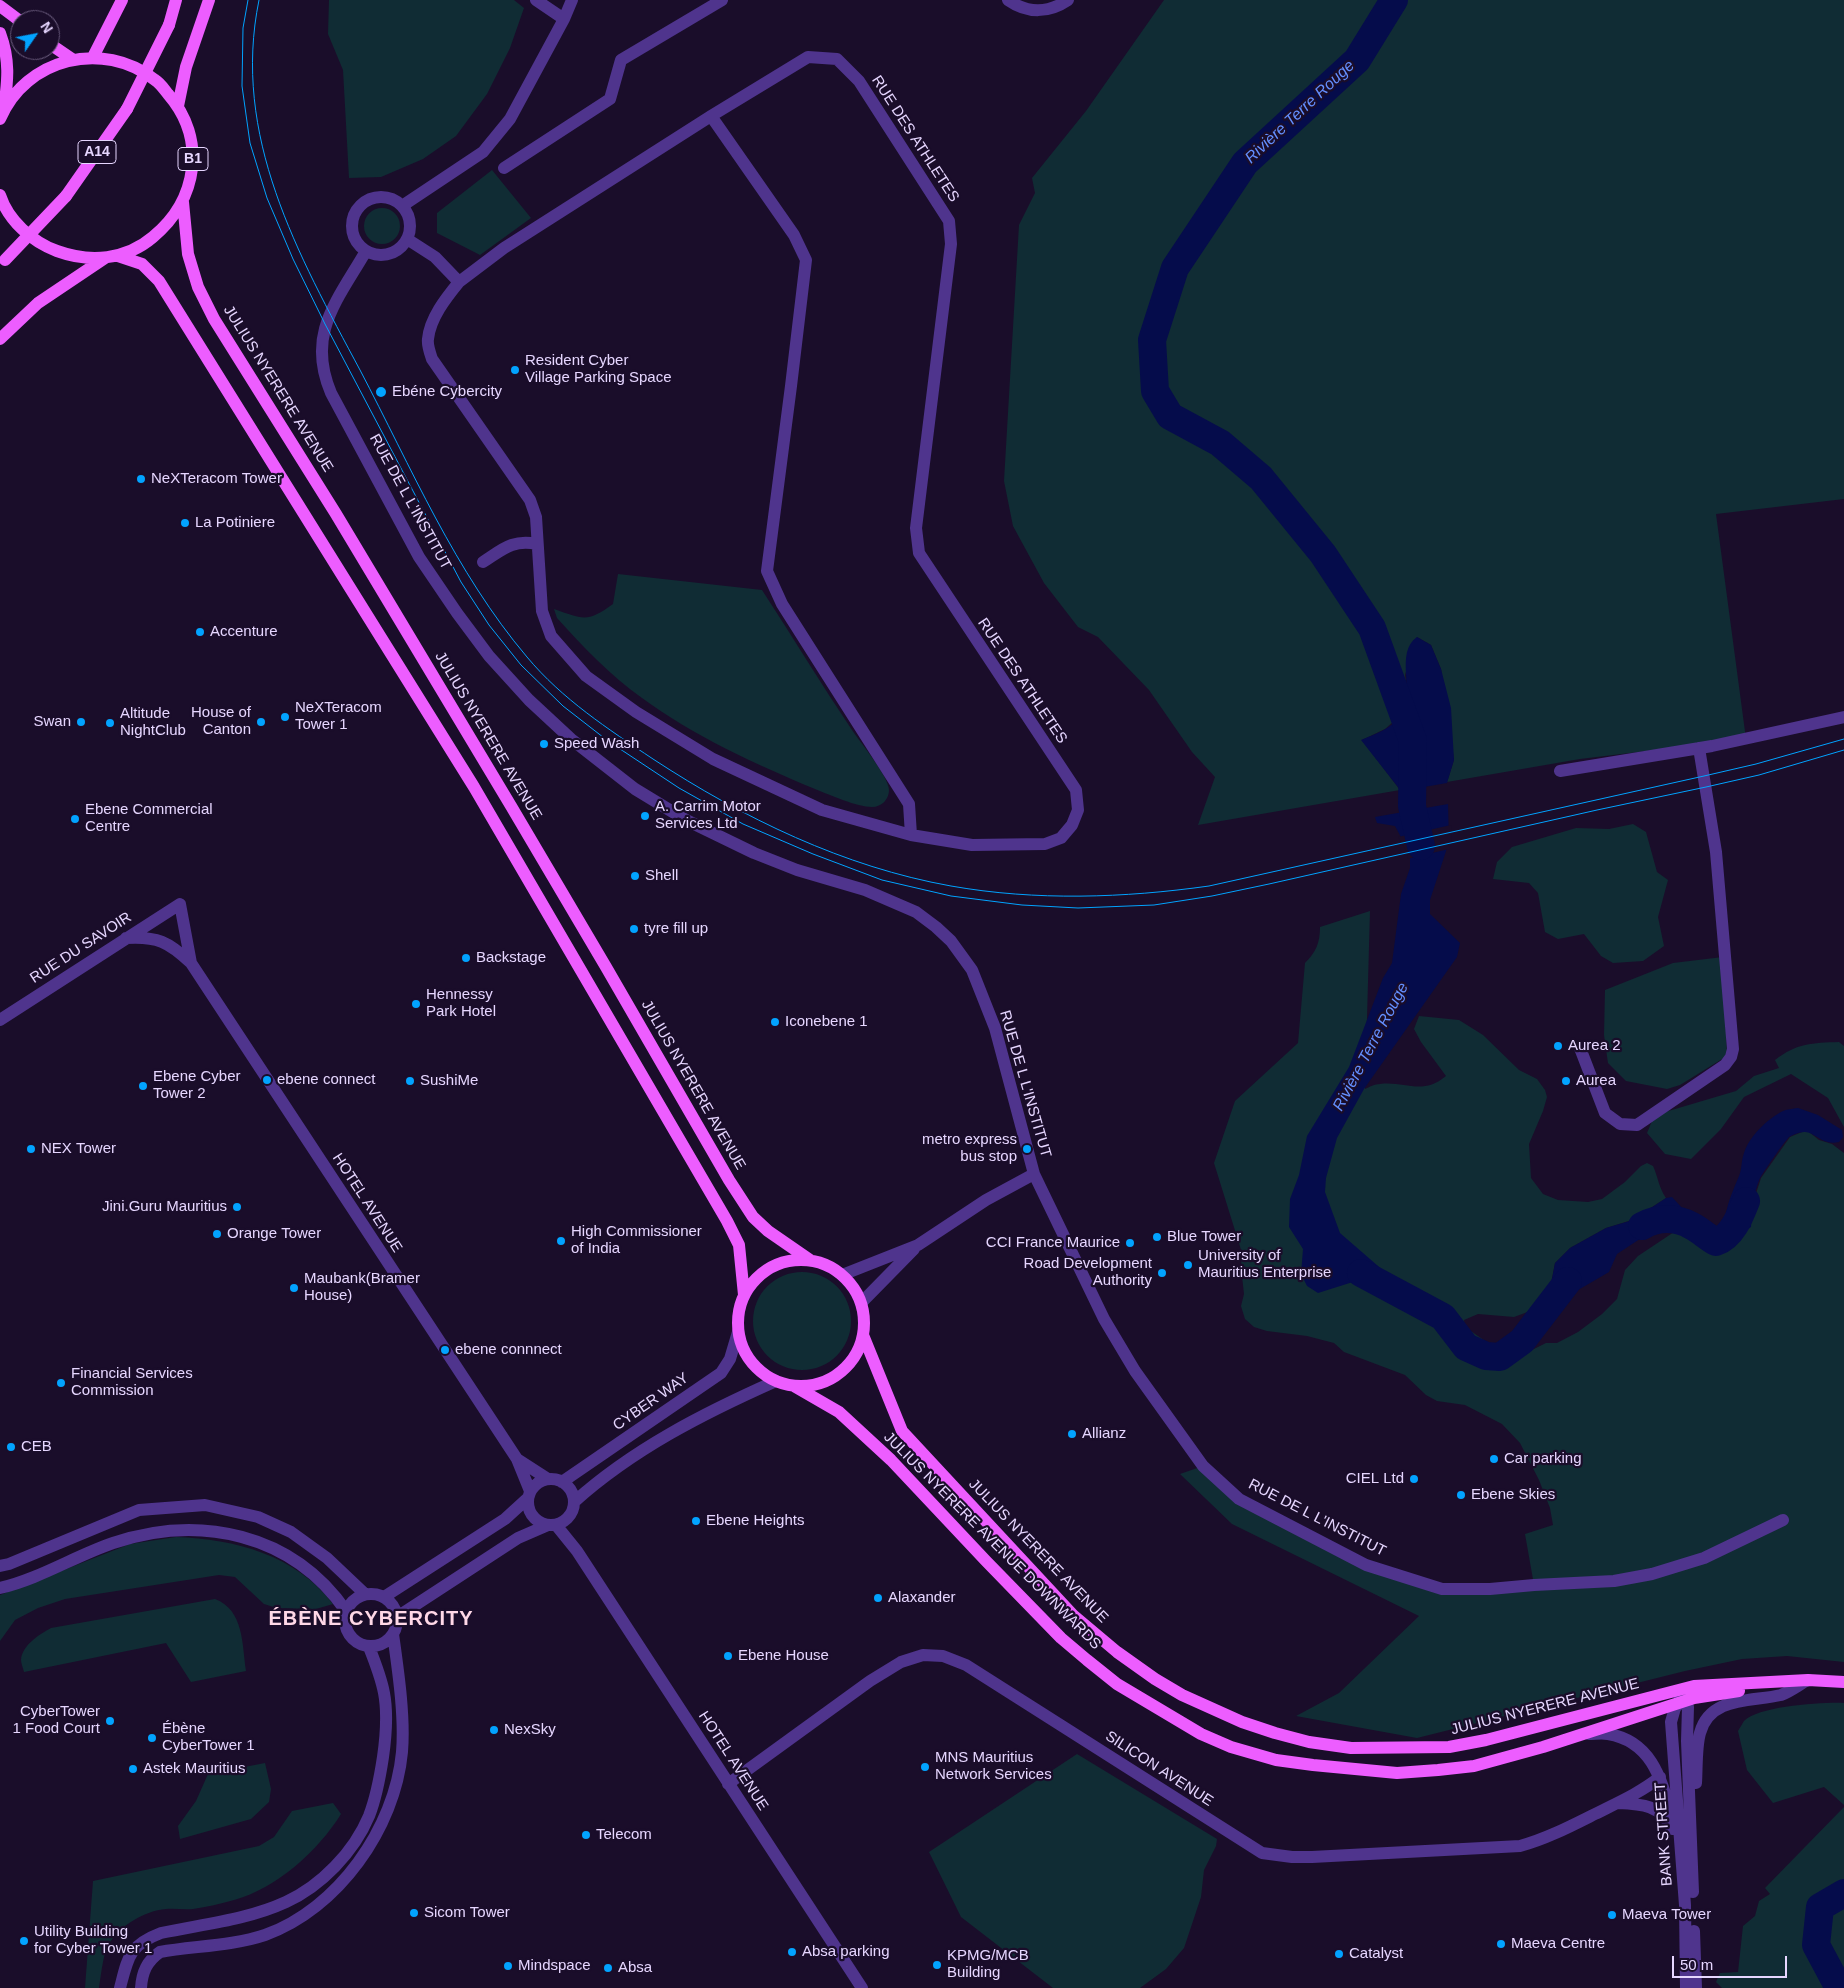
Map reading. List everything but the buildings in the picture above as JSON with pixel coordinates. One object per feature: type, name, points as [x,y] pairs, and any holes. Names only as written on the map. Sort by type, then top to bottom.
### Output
[{"type":"main road","points":[[92,57],[122,0]]},
{"type":"main road","name":"A14","points":[[2,263],[66,196],[127,109],[169,25],[176,0]]},
{"type":"main road","points":[[178,106],[186,68],[208,0]]},
{"type":"main road","name":"JULIUS NYERERE AVENUE","points":[[0,33],[6,51],[7,81],[2,115]]},
{"type":"main road","points":[[60,51],[72,59]]},
{"type":"main road","name":"JULIUS NYERERE AVENUE","points":[[0,195],[3,203],[20,228],[45,247],[74,257],[105,258],[118,256],[145,245],[167,226],[183,202],[190,183],[193,162],[190,135],[178,106],[156,80],[126,63],[92,57],[72,59],[44,69],[21,87],[2,115]]},
{"type":"main road","name":"JULIUS NYERERE AVENUE","points":[[183,202],[188,254],[198,287],[214,319],[336,514],[511,806],[728,1180],[753,1217],[768,1231],[810,1260]]},
{"type":"main road","name":"JULIUS NYERERE AVENUE","points":[[118,256],[142,264],[160,281],[474,787],[727,1221],[739,1245],[744,1295]]},
{"type":"main road","points":[[0,340],[38,303],[105,258]]},
{"type":"main road","name":"B1","points":[[810,1260],[827,1266],[842,1275],[853,1288],[861,1303],[864,1319],[863,1335],[857,1352],[846,1368],[822,1382],[813,1385],[794,1386],[776,1381],[758,1369],[745,1352],[738,1332],[738,1313],[744,1295],[755,1279],[771,1267],[790,1261],[810,1260]]},
{"type":"main road","name":"JULIUS NYERERE AVENUE","points":[[863,1335],[902,1431],[1019,1560],[1073,1615],[1117,1652],[1182,1695],[1212,1710],[1275,1734],[1309,1742],[1351,1748],[1416,1749],[1449,1747],[1486,1740],[1694,1686],[1808,1680],[1844,1682]]},
{"type":"main road","name":"JULIUS NYERERE AVENUE DOWNWARDS","points":[[794,1386],[840,1412],[878,1448],[1061,1638],[1087,1660],[1117,1684],[1200,1734],[1231,1747],[1276,1760],[1397,1773],[1474,1766],[1543,1747],[1694,1698],[1808,1680]]},
{"type":"street","points":[[536,0],[564,19]]},
{"type":"street","points":[[402,206],[483,152],[510,119],[564,19],[572,0]]},
{"type":"street","points":[[504,168],[610,99],[621,60],[722,0]]},
{"type":"street","points":[[1008,0],[1022,9],[1035,11],[1050,9],[1068,0]]},
{"type":"street","name":"RUE DES ATHLETES","points":[[808,57],[837,59],[859,81],[949,221],[951,244],[916,528],[919,553],[1076,790],[1078,810],[1072,826],[1061,838],[1045,844],[972,845],[911,835],[822,810],[713,759],[636,712],[586,676],[551,636],[542,611],[536,517],[530,500],[432,359],[428,340],[436,314],[459,282],[504,248],[711,116],[808,57]]},
{"type":"street","points":[[711,116],[794,236],[806,260],[792,386],[767,572],[782,604],[910,804],[911,835]]},
{"type":"street","points":[[376,197],[386,197],[395,200],[402,206],[410,222],[407,239],[401,247],[384,255],[366,252],[354,239],[352,230],[354,213],[367,200],[376,197]]},
{"type":"street","points":[[407,239],[435,257],[459,282]]},
{"type":"street","name":"RUE DE L L'INSTITUT","points":[[366,252],[325,324],[321,358],[324,376],[331,393],[419,557],[457,614],[489,656],[529,700],[571,739],[635,789],[686,820],[754,853],[797,870],[865,890],[916,912],[951,941],[972,970],[995,1028],[1034,1174],[1104,1319],[1135,1371],[1203,1466],[1239,1499],[1366,1564],[1442,1589],[1490,1589],[1614,1581],[1652,1574],[1704,1558],[1783,1520]]},
{"type":"street","points":[[483,562],[508,546],[523,542],[537,544]]},
{"type":"street","points":[[1560,771],[1700,748],[1844,717]]},
{"type":"street","points":[[1580,1048],[1605,1113],[1620,1124],[1637,1126],[1725,1065],[1731,1057],[1733,1049],[1716,852],[1700,748]]},
{"type":"street","name":"RUE DU SAVOIR","points":[[0,1020],[180,904]]},
{"type":"street","name":"HOTEL AVENUE","points":[[180,904],[191,963]]},
{"type":"street","name":"HOTEL AVENUE","points":[[126,938],[144,937],[162,940],[177,949],[191,963],[517,1459],[529,1495]]},
{"type":"street","points":[[842,1275],[918,1245],[986,1200],[1034,1174]]},
{"type":"street","points":[[861,1303],[918,1245]]},
{"type":"street","name":"CYBER WAY","points":[[562,1482],[721,1373],[730,1359],[738,1332]]},
{"type":"street","points":[[397,1617],[518,1538],[569,1517],[574,1502],[659,1439],[728,1403],[776,1381]]},
{"type":"street","name":"HOTEL AVENUE","points":[[517,1459],[548,1479]]},
{"type":"street","points":[[384,1597],[505,1519],[541,1481],[548,1479],[562,1482],[568,1487],[574,1502]]},
{"type":"street","points":[[529,1495],[530,1513],[540,1523],[552,1525]]},
{"type":"street","points":[[0,1566],[9,1564],[139,1510],[205,1505],[258,1517],[291,1532],[327,1558],[365,1594],[384,1597],[395,1609],[397,1617],[396,1626],[393,1634],[382,1644],[369,1647],[361,1645],[349,1635],[344,1621],[346,1611],[352,1602],[365,1594]]},
{"type":"street","name":"HOTEL AVENUE","points":[[569,1517],[578,1551]]},
{"type":"street","name":"HOTEL AVENUE","points":[[552,1525],[578,1551],[862,1988]]},
{"type":"street","points":[[0,1588],[111,1544],[142,1534],[184,1530],[226,1532],[246,1537],[277,1550],[311,1572],[346,1611]]},
{"type":"street","points":[[141,1988],[144,1969],[152,1957],[160,1952],[244,1940],[265,1935],[302,1916],[331,1893],[362,1855],[385,1815],[394,1793],[402,1752],[398,1668],[393,1634]]},
{"type":"street","points":[[120,1988],[127,1961],[135,1947],[146,1939],[161,1933],[259,1913],[287,1901],[310,1888],[331,1871],[355,1841],[369,1816],[387,1732],[385,1695],[369,1647]]},
{"type":"street","name":"SILICON AVENUE","points":[[728,1784],[870,1681],[901,1662],[923,1655],[943,1656],[966,1666],[1262,1853],[1292,1858],[1520,1846],[1537,1841],[1618,1802],[1648,1787],[1660,1777]]},
{"type":"street","points":[[1687,1849],[1700,1733],[1708,1717],[1725,1704],[1783,1694],[1808,1680]]},
{"type":"street","name":"BANK STREET","points":[[1686,1988],[1685,1905],[1687,1849],[1671,1722],[1676,1708],[1694,1686]]},
{"type":"street","points":[[1667,1693],[1683,1698],[1688,1707],[1687,1849],[1696,1988]]},
{"type":"street","points":[[1582,1734],[1608,1734],[1629,1741],[1644,1751],[1655,1766],[1660,1777],[1687,1849]]},
{"type":"street","points":[[1618,1802],[1644,1804],[1656,1810],[1668,1822],[1687,1849]]},
{"type":"shaded area","points":[[329,0],[514,0],[524,8],[510,48],[487,94],[456,136],[423,159],[381,177],[349,178],[343,70],[328,34]]},
{"type":"shaded area","points":[[1164,0],[1844,0],[1844,499],[1716,514],[1746,739],[1580,759],[1447,782],[1454,760],[1441,669],[1431,645],[1417,637],[1405,675],[1408,696],[1401,715],[1385,729],[1362,740],[1400,790],[1198,825],[1215,777],[1192,752],[1149,690],[1098,637],[1078,627],[1044,583],[1013,526],[1004,481],[1019,225],[1035,193],[1032,178],[1086,111]]},
{"type":"shaded area","points":[[492,170],[531,218],[480,255],[437,233],[437,213]]},
{"type":"shaded area","points":[[382,208],[389,209],[395,213],[399,219],[399,233],[395,239],[389,243],[382,244],[375,243],[369,239],[365,233],[364,226],[365,219],[369,213],[375,209]]},
{"type":"shaded area","points":[[618,574],[762,590],[840,713],[884,777],[889,790],[884,802],[876,807],[859,805],[771,770],[703,737],[661,712],[619,680],[567,629],[557,618],[554,609],[579,617],[591,617],[597,614],[613,604]]},
{"type":"shaded area","points":[[1633,824],[1646,832],[1657,872],[1668,880],[1658,917],[1664,946],[1643,961],[1613,963],[1601,956],[1584,934],[1558,939],[1545,932],[1538,893],[1529,883],[1493,879],[1497,862],[1512,847],[1576,828],[1609,829]]},
{"type":"shaded area","points":[[1370,911],[1365,1089],[1380,1084],[1421,1087],[1437,1082],[1446,1076],[1421,1042],[1414,1029],[1419,1016],[1459,1020],[1483,1035],[1519,1070],[1537,1079],[1545,1090],[1547,1097],[1543,1111],[1529,1144],[1531,1178],[1543,1194],[1558,1200],[1588,1202],[1602,1199],[1647,1163],[1653,1166],[1666,1198],[1632,1220],[1606,1228],[1570,1248],[1555,1263],[1550,1289],[1541,1307],[1514,1317],[1478,1314],[1464,1320],[1465,1327],[1491,1345],[1515,1355],[1522,1355],[1546,1343],[1557,1343],[1578,1332],[1602,1314],[1617,1299],[1625,1270],[1638,1256],[1677,1230],[1691,1215],[1739,1235],[1752,1206],[1761,1178],[1790,1137],[1802,1132],[1809,1132],[1819,1140],[1832,1144],[1844,1153],[1844,1662],[1787,1656],[1742,1659],[1685,1671],[1417,1738],[1296,1716],[1339,1693],[1419,1616],[1232,1524],[1180,1474],[1203,1466],[1239,1499],[1366,1565],[1442,1589],[1534,1585],[1525,1534],[1553,1525],[1550,1508],[1539,1480],[1520,1443],[1502,1424],[1465,1405],[1437,1401],[1426,1395],[1405,1375],[1344,1352],[1334,1343],[1307,1336],[1267,1331],[1254,1327],[1245,1319],[1241,1306],[1244,1294],[1241,1267],[1242,1253],[1214,1163],[1235,1101],[1298,1043],[1305,963],[1317,947],[1320,927]]},
{"type":"shaded area","points":[[1723,957],[1727,1056],[1680,1085],[1667,1089],[1626,1081],[1608,1063],[1604,1035],[1605,990],[1673,963]]},
{"type":"shaded area","points":[[1839,1042],[1844,1046],[1844,1127],[1828,1098],[1791,1074],[1744,1097],[1721,1129],[1691,1159],[1665,1154],[1647,1133],[1652,1121],[1665,1112],[1736,1091],[1754,1076],[1779,1068],[1775,1060],[1790,1050],[1805,1045]]},
{"type":"shaded area","points":[[802,1272],[821,1276],[837,1286],[847,1302],[851,1321],[847,1340],[837,1356],[821,1366],[802,1370],[783,1366],[767,1356],[757,1340],[753,1321],[757,1302],[767,1286],[783,1276]]},
{"type":"shaded area","points":[[176,1537],[220,1541],[263,1553],[301,1573],[318,1587],[333,1604],[316,1609],[277,1608],[264,1604],[235,1577],[219,1575],[65,1599],[38,1608],[15,1620],[0,1641],[0,1595],[130,1544]]},
{"type":"shaded area","points":[[215,1599],[232,1611],[236,1619],[242,1639],[246,1671],[191,1682],[166,1643],[24,1672],[21,1660],[28,1645],[51,1628]]},
{"type":"shaded area","points":[[1844,1703],[1844,1805],[1824,1787],[1773,1803],[1747,1770],[1738,1731],[1744,1721],[1752,1716],[1777,1708],[1807,1704]]},
{"type":"shaded area","points":[[1077,1754],[1217,1839],[1216,1846],[1204,1870],[1201,1897],[1184,1948],[1166,1969],[1140,1988],[1053,1988],[961,1917],[929,1852]]},
{"type":"shaded area","points":[[265,1763],[271,1789],[269,1802],[251,1819],[180,1839],[178,1826],[196,1801],[208,1774]]},
{"type":"shaded area","points":[[333,1803],[341,1814],[332,1828],[308,1854],[281,1877],[266,1887],[234,1900],[193,1909],[158,1910],[141,1916],[120,1931],[109,1944],[102,1965],[99,1988],[85,1988],[93,1881],[259,1846],[274,1837],[292,1811]]},
{"type":"shaded area","points":[[1844,1807],[1844,1988],[1722,1988],[1716,1982],[1720,1973],[1738,1972],[1743,1926],[1755,1916],[1759,1901],[1770,1894],[1765,1888]]},
{"type":"water","points":[[1417,637],[1431,645],[1441,669],[1451,708],[1454,760],[1447,783],[1401,791],[1361,740],[1389,727],[1401,715],[1407,696],[1407,653],[1410,644]]},
{"type":"water","points":[[1448,804],[1449,842],[1430,900],[1430,914],[1460,943],[1457,957],[1364,1089],[1337,1138],[1326,1178],[1325,1192],[1340,1233],[1393,1279],[1393,1294],[1356,1281],[1318,1293],[1307,1286],[1301,1274],[1303,1249],[1289,1227],[1290,1199],[1299,1175],[1307,1136],[1349,1067],[1383,978],[1392,963],[1401,894],[1410,868],[1410,854],[1395,826],[1377,823],[1375,817]]},
{"type":"water","points":[[1798,1108],[1818,1115],[1842,1130],[1843,1137],[1839,1142],[1833,1143],[1827,1142],[1808,1132],[1800,1132],[1789,1137],[1760,1178],[1754,1196],[1751,1227],[1739,1235],[1726,1232],[1725,1218],[1728,1204],[1740,1173],[1746,1147],[1759,1129],[1777,1114],[1785,1110]]},
{"type":"water","points":[[1672,1197],[1683,1209],[1683,1216],[1673,1224],[1652,1231],[1617,1254],[1609,1272],[1573,1293],[1552,1313],[1545,1313],[1541,1307],[1550,1289],[1555,1263],[1570,1248],[1606,1228],[1633,1220],[1666,1198]]},
{"type":"pier","points":[[1451,825],[1452,842],[1449,849],[1407,859],[1408,854],[1398,837]]},
{"type":"waterway","name":"Rivière Terre Rouge","points":[[1394,0],[1357,60],[1245,163],[1175,268],[1152,340],[1155,391],[1170,416],[1220,443],[1261,478],[1323,554],[1372,628],[1413,741],[1412,806],[1421,846]]},
{"type":"waterway","name":"Rivière Terre Rouge","points":[[1642,1226],[1654,1221],[1667,1219],[1680,1221],[1695,1228],[1716,1242],[1727,1236],[1731,1231],[1746,1201]]},
{"type":"waterway","name":"Rivière Terre Rouge","points":[[1361,1273],[1443,1317],[1466,1347],[1486,1356],[1500,1357],[1522,1341],[1568,1281]]},
{"type":"waterway","name":"Rivière Terre Rouge","points":[[1839,1988],[1816,1945],[1820,1907],[1844,1893]]},
{"type":"tram line","points":[[248,0],[243,28],[242,86],[250,143],[267,198],[293,259],[325,324],[461,582],[489,625],[521,665],[563,706],[608,741],[679,788],[743,824],[813,854],[882,880],[951,896],[1022,905],[1078,908],[1154,905],[1212,896],[1269,884],[1706,787],[1759,775],[1844,750]]},
{"type":"tram line","points":[[259,0],[253,50],[254,99],[262,146],[293,238],[416,481],[478,590],[501,624],[527,657],[570,700],[636,748],[687,781],[722,801],[796,838],[833,853],[911,878],[983,891],[1048,896],[1080,896],[1177,890],[1209,886],[1704,776],[1756,764],[1844,739]]},
{"type":"place","name":"Resident Cyber Village Parking Space","points":[[515,370]]},
{"type":"place","name":"Ebéne Cybercity","points":[[381,392]]},
{"type":"place","name":"NeXTeracom Tower","points":[[141,479]]},
{"type":"place","name":"La Potiniere","points":[[185,523]]},
{"type":"place","name":"Accenture","points":[[200,632]]},
{"type":"place","name":"NeXTeracom Tower 1","points":[[285,717]]},
{"type":"place","name":"Swan","points":[[81,722]]},
{"type":"place","name":"House of Canton","points":[[261,722]]},
{"type":"place","name":"Altitude NightClub","points":[[110,723]]},
{"type":"place","name":"Speed Wash","points":[[544,744]]},
{"type":"place","name":"A. Carrim Motor Services Ltd","points":[[645,816]]},
{"type":"place","name":"Ebene Commercial Centre","points":[[75,819]]},
{"type":"place","name":"Shell","points":[[635,876]]},
{"type":"place","name":"tyre fill up","points":[[634,929]]},
{"type":"place","name":"Backstage","points":[[466,958]]},
{"type":"place","name":"Hennessy Park Hotel","points":[[416,1004]]},
{"type":"place","name":"Iconebene 1","points":[[775,1022]]},
{"type":"place","name":"Aurea 2","points":[[1558,1046]]},
{"type":"place","name":"ebene connect","points":[[267,1080]]},
{"type":"place","name":"SushiMe","points":[[410,1081]]},
{"type":"place","name":"Aurea","points":[[1566,1081]]},
{"type":"place","name":"Ebene Cyber Tower 2","points":[[143,1086]]},
{"type":"place","name":"NEX Tower","points":[[31,1149]]},
{"type":"place","name":"metro express bus stop","points":[[1027,1149]]},
{"type":"place","name":"Jini.Guru Mauritius","points":[[237,1207]]},
{"type":"place","name":"Orange Tower","points":[[217,1234]]},
{"type":"place","name":"Blue Tower","points":[[1157,1237]]},
{"type":"place","name":"High Commissioner of India","points":[[561,1241]]},
{"type":"place","name":"CCI France Maurice","points":[[1130,1243]]},
{"type":"place","name":"University of Mauritius Enterprise","points":[[1188,1265]]},
{"type":"place","name":"Road Development Authority","points":[[1162,1273]]},
{"type":"place","name":"Maubank(Bramer House)","points":[[294,1288]]},
{"type":"place","name":"ebene connnect","points":[[445,1350]]},
{"type":"place","name":"Financial Services Commission","points":[[61,1383]]},
{"type":"place","name":"Allianz","points":[[1072,1434]]},
{"type":"place","name":"CEB","points":[[11,1447]]},
{"type":"place","name":"Car parking","points":[[1494,1459]]},
{"type":"place","name":"CIEL Ltd","points":[[1414,1479]]},
{"type":"place","name":"Ebene Skies","points":[[1461,1495]]},
{"type":"place","name":"Ebene Heights","points":[[696,1521]]},
{"type":"place","name":"Alaxander","points":[[878,1598]]},
{"type":"place","name":"Ebene House","points":[[728,1656]]},
{"type":"place","name":"CyberTower 1 Food Court","points":[[110,1721]]},
{"type":"place","name":"NexSky","points":[[494,1730]]},
{"type":"place","name":"Ébène CyberTower 1","points":[[152,1738]]},
{"type":"place","name":"MNS Mauritius Network Services","points":[[925,1767]]},
{"type":"place","name":"Astek Mauritius","points":[[133,1769]]},
{"type":"place","name":"Telecom","points":[[586,1835]]},
{"type":"place","name":"Sicom Tower","points":[[414,1913]]},
{"type":"place","name":"Maeva Tower","points":[[1612,1915]]},
{"type":"place","name":"Utility Building for Cyber Tower 1","points":[[24,1941]]},
{"type":"place","name":"Maeva Centre","points":[[1501,1944]]},
{"type":"place","name":"Absa parking","points":[[792,1952]]},
{"type":"place","name":"Catalyst","points":[[1339,1954]]},
{"type":"place","name":"KPMG/MCB Building","points":[[937,1965]]},
{"type":"place","name":"Mindspace","points":[[508,1966]]},
{"type":"place","name":"Absa","points":[[608,1968]]},
{"type":"district","name":"ÉBÈNE CYBERCITY","points":[[371,1619]]}]
